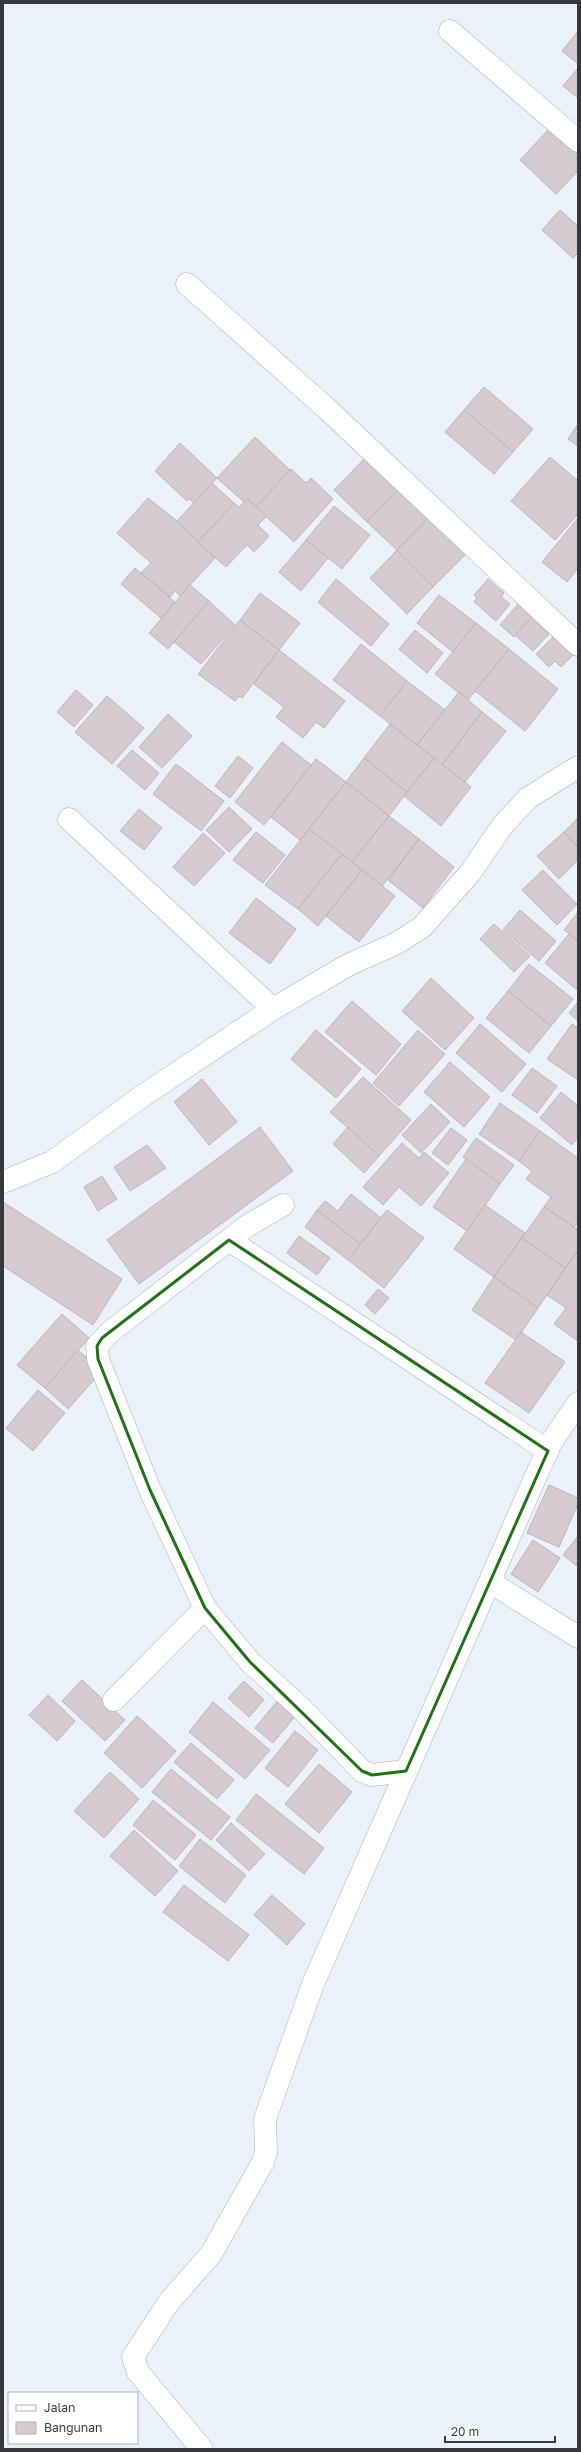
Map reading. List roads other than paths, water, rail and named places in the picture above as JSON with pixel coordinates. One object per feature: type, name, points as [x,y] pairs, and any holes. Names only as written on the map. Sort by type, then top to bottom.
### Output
[{"type":"street","points":[[450,31],[578,141]]},
{"type":"street","points":[[187,284],[326,408],[578,645]]},
{"type":"street","points":[[3,1182],[52,1162],[141,1096],[273,1009],[348,965],[397,943],[422,927],[470,873],[503,825],[528,798],[578,767]]},
{"type":"street","points":[[69,819],[273,1009]]},
{"type":"street","points":[[283,1205],[246,1226],[110,1332],[97,1346],[98,1359],[150,1490],[205,1608],[250,1662],[300,1707],[362,1771],[372,1775],[401,1771]]},
{"type":"street","points":[[229,1240],[548,1451]]},
{"type":"street","points":[[202,2449],[138,2372],[133,2357],[169,2302],[211,2254],[263,2162],[266,2152],[265,2119],[313,1984],[401,1771],[490,1582],[548,1451],[578,1403]]},
{"type":"street","points":[[490,1582],[578,1637]]},
{"type":"street","points":[[114,1700],[205,1608]]}]
